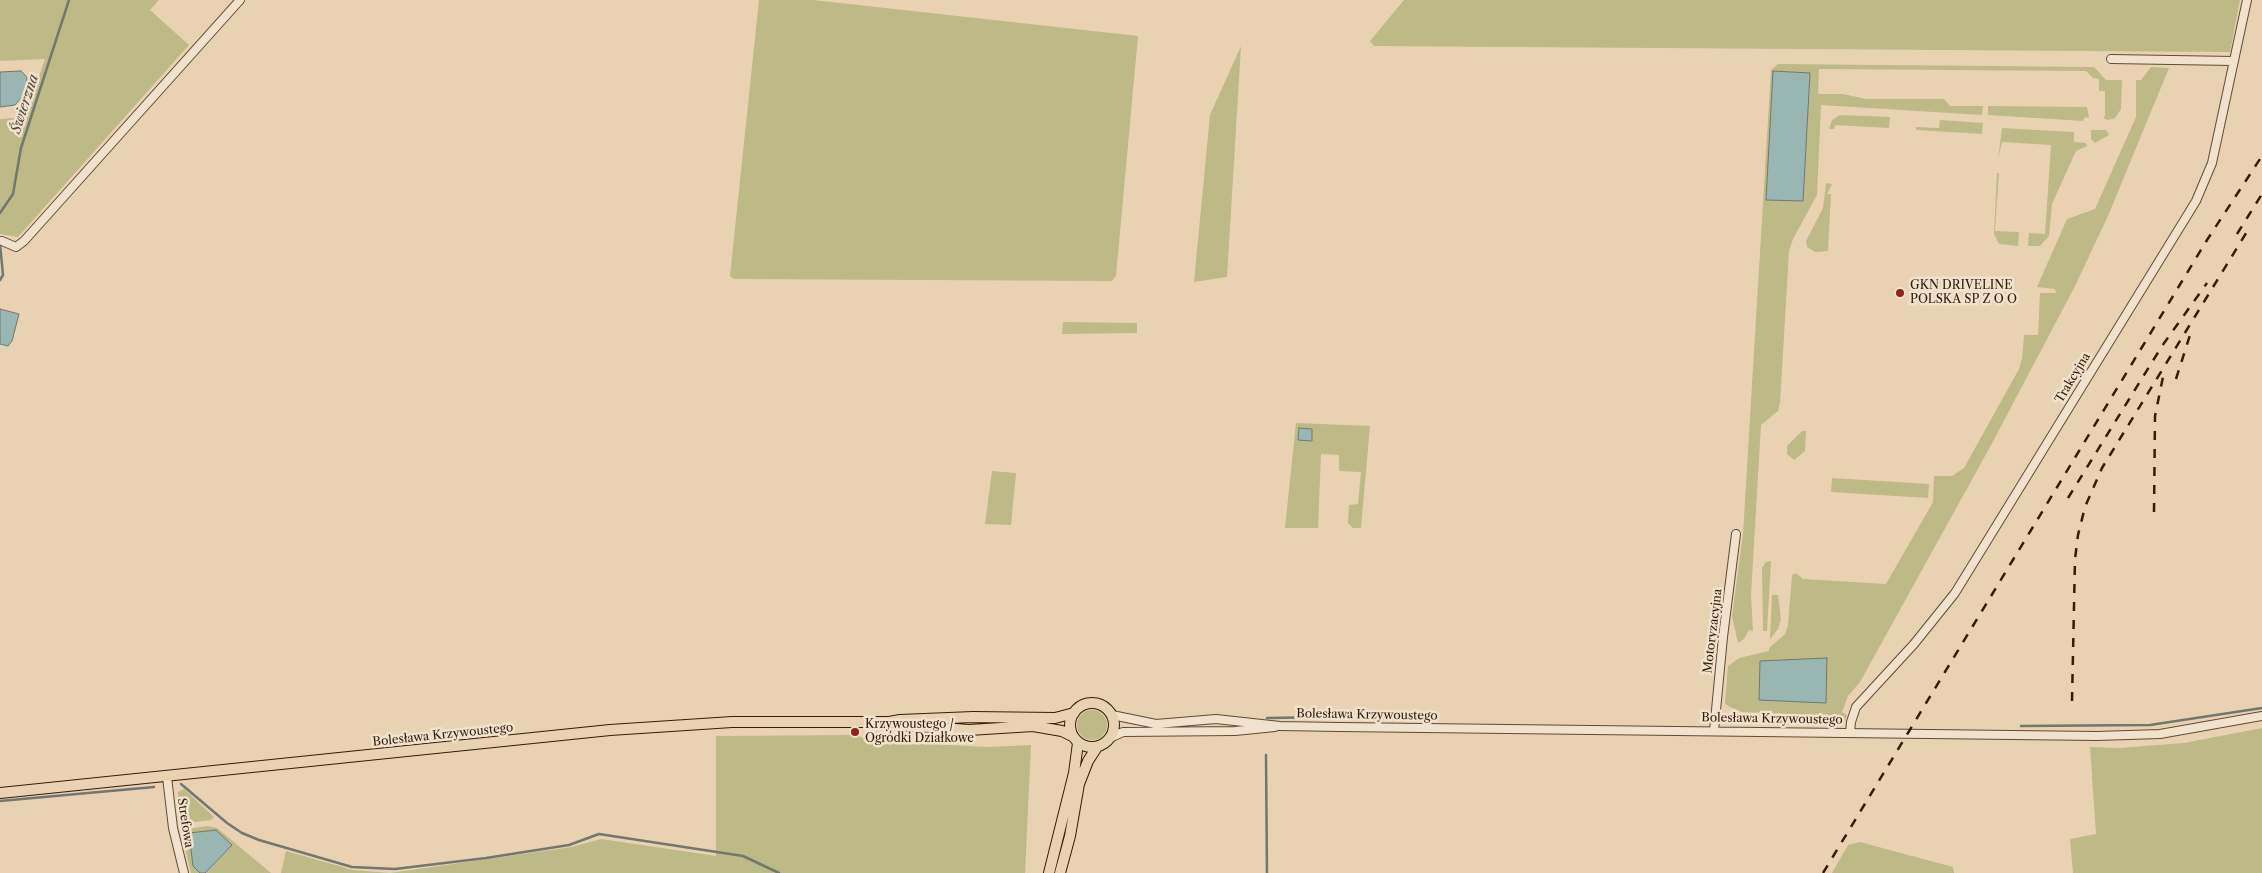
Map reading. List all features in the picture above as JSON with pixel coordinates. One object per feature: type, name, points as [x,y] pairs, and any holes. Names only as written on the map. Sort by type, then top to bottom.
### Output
[{"type":"main road","points":[[1049,873],[1074,773],[1075,739],[1070,724],[1074,713],[1084,705],[1097,703],[1112,715],[1114,727],[1112,737],[1097,747],[1088,761],[1079,784],[1070,836],[1060,873]]},
{"type":"main road","name":"Bolesława Krzywoustego","points":[[0,793],[610,730],[732,722],[889,722],[973,717],[1055,718],[1074,713]]},
{"type":"main road","name":"Bolesława Krzywoustego","points":[[889,722],[898,725],[969,730],[1033,726],[1062,731],[1075,739]]},
{"type":"main road","points":[[1075,739],[1084,746],[1097,747]]},
{"type":"street","points":[[2,241],[16,247],[24,241],[240,0]]},
{"type":"street","name":"Trakcyjna","points":[[1850,733],[1856,707],[1914,644],[1955,593],[2190,213],[2212,163],[2247,0]]},
{"type":"street","points":[[2111,59],[2234,61]]},
{"type":"street","name":"Motoryzacyjna","points":[[1714,731],[1736,534]]},
{"type":"street","name":"Bolesława Krzywoustego","points":[[1112,715],[1150,723],[1216,719],[1280,726],[2132,735],[2186,730],[2262,716]]},
{"type":"street","name":"Bolesława Krzywoustego","points":[[1112,737],[1123,732],[1235,731],[1280,726]]},
{"type":"street","name":"Strefowa","points":[[167,777],[173,828],[184,873]]},
{"type":"shaded area","points":[[0,0],[159,0],[150,10],[189,45],[18,237],[0,234],[0,119],[25,117],[45,59],[0,61]]},
{"type":"shaded area","points":[[759,0],[813,0],[1138,36],[1116,276],[1112,281],[734,279],[730,276]]},
{"type":"shaded area","points":[[1404,0],[2240,0],[2230,52],[1374,46],[1370,41]]},
{"type":"shaded area","points":[[1241,46],[1227,277],[1194,282],[1210,115]]},
{"type":"shaded area","points":[[1778,64],[2094,67],[2106,80],[2122,80],[2121,109],[2115,118],[2108,120],[2103,118],[2105,116],[2105,91],[2099,91],[2099,79],[2093,78],[2086,71],[1819,69],[1818,94],[1843,94],[1866,99],[1944,99],[1950,106],[1983,106],[1982,115],[1821,105],[1817,195],[1793,239],[1789,251],[1780,403],[1778,411],[1761,425],[1751,595],[1753,631],[1749,630],[1744,639],[1738,643],[1732,616],[1743,534],[1771,70]]},
{"type":"shaded area","points":[[2151,67],[2169,68],[2108,216],[2074,288],[1990,447],[1860,682],[1848,696],[1842,712],[1847,715],[1845,722],[1835,728],[1836,716],[1742,712],[1728,706],[1725,703],[1728,666],[1739,658],[1769,651],[1769,648],[1785,634],[1788,625],[1792,575],[1796,573],[1803,579],[1886,584],[1933,502],[1934,476],[1952,476],[1964,468],[2019,369],[2022,359],[2024,335],[2038,335],[2040,293],[2056,293],[2055,289],[2037,287],[2067,219],[2095,209],[2136,117],[2136,80],[2141,80]]},
{"type":"shaded area","points":[[1988,106],[2087,107],[2089,117],[2084,118],[2083,121],[1988,115]]},
{"type":"shaded area","points":[[1840,115],[1890,117],[1889,128],[1835,125],[1834,129],[1829,129],[1832,120]]},
{"type":"shaded area","points":[[1940,120],[1983,123],[1982,134],[1916,130],[1916,127],[1939,128]]},
{"type":"shaded area","points":[[2002,128],[2074,132],[2074,142],[2086,143],[2087,146],[2076,151],[2052,204],[2049,236],[2040,246],[2028,246],[2029,233],[2045,234],[2051,145],[2002,142],[1998,160]]},
{"type":"shaded area","points":[[2091,130],[2106,130],[2109,135],[2095,143],[2091,139]]},
{"type":"shaded area","points":[[1997,173],[1999,173],[1995,231],[2019,232],[2018,246],[1999,244],[1994,234]]},
{"type":"shaded area","points":[[1826,183],[1832,184],[1827,194],[1831,194],[1828,251],[1815,252],[1807,247],[1806,241],[1823,208]]},
{"type":"shaded area","points":[[1063,322],[1137,323],[1137,333],[1062,334]]},
{"type":"shaded area","points":[[1296,423],[1370,426],[1361,528],[1353,528],[1348,523],[1349,505],[1358,504],[1361,472],[1339,471],[1339,455],[1321,454],[1318,528],[1285,528]]},
{"type":"shaded area","points":[[1802,431],[1806,431],[1805,451],[1794,460],[1787,454],[1787,446]]},
{"type":"shaded area","points":[[992,471],[1016,473],[1011,525],[985,524]]},
{"type":"shaded area","points":[[1832,478],[1929,484],[1928,498],[1831,492]]},
{"type":"shaded area","points":[[1771,561],[1767,631],[1763,631],[1762,568],[1766,562]]},
{"type":"shaded area","points":[[1772,595],[1778,595],[1781,619],[1778,629],[1770,639]]},
{"type":"shaded area","points":[[1092,710],[1103,714],[1107,725],[1103,736],[1092,740],[1081,736],[1077,725],[1081,714]]},
{"type":"shaded area","points":[[2262,728],[2262,873],[2073,873],[2070,839],[2096,834],[2090,747],[2119,748],[2184,743]]},
{"type":"shaded area","points":[[857,735],[869,741],[988,747],[1031,745],[1025,873],[390,873],[572,847],[601,839],[716,856],[716,736]]},
{"type":"shaded area","points":[[184,789],[214,817],[211,820],[180,824],[178,792]]},
{"type":"shaded area","points":[[207,826],[217,828],[271,873],[205,873],[232,845],[193,866],[200,873],[191,873],[181,830]]},
{"type":"shaded area","points":[[1860,842],[1953,867],[1954,873],[1832,873],[1848,845]]},
{"type":"shaded area","points":[[286,851],[353,870],[390,873],[281,873]]},
{"type":"water","points":[[21,71],[27,77],[22,97],[15,105],[0,107],[0,72]]},
{"type":"water","points":[[1773,71],[1810,73],[1803,201],[1766,200]]},
{"type":"water","points":[[0,309],[19,314],[12,341],[8,346],[0,344]]},
{"type":"water","points":[[1299,428],[1312,429],[1312,441],[1298,440]]},
{"type":"water","points":[[1827,658],[1826,703],[1759,700],[1760,661]]},
{"type":"water","points":[[216,830],[232,845],[205,873],[200,873],[193,866],[189,833]]},
{"type":"waterway","name":"Świerzna","points":[[0,213],[13,194],[21,148],[69,0]]},
{"type":"waterway","name":"Świerzna","points":[[0,244],[3,275],[0,280]]},
{"type":"waterway","points":[[2021,726],[2150,725],[2262,708]]},
{"type":"waterway","points":[[1267,718],[1327,717]]},
{"type":"waterway","points":[[1266,755],[1267,873]]},
{"type":"waterway","points":[[181,784],[227,823],[242,833],[259,840],[352,867],[395,869],[486,858],[569,845],[599,834],[743,856],[779,873]]},
{"type":"waterway","points":[[0,801],[154,787]]},
{"type":"railway","points":[[1823,873],[2207,240],[2262,156]]},
{"type":"railway","points":[[2237,234],[2262,194]]},
{"type":"railway","points":[[2072,701],[2075,559],[2078,535],[2085,507],[2102,468],[2248,230]]},
{"type":"railway","points":[[2068,498],[2162,346],[2207,283]]},
{"type":"railway","points":[[2176,379],[2190,335]]},
{"type":"railway","points":[[2154,512],[2155,416],[2163,377]]},
{"type":"place","name":"GKN DRIVELINE POLSKA SP Z O O","points":[[1900,293]]},
{"type":"place","name":"Krzywoustego / Ogródki Działkowe","points":[[855,732]]}]
